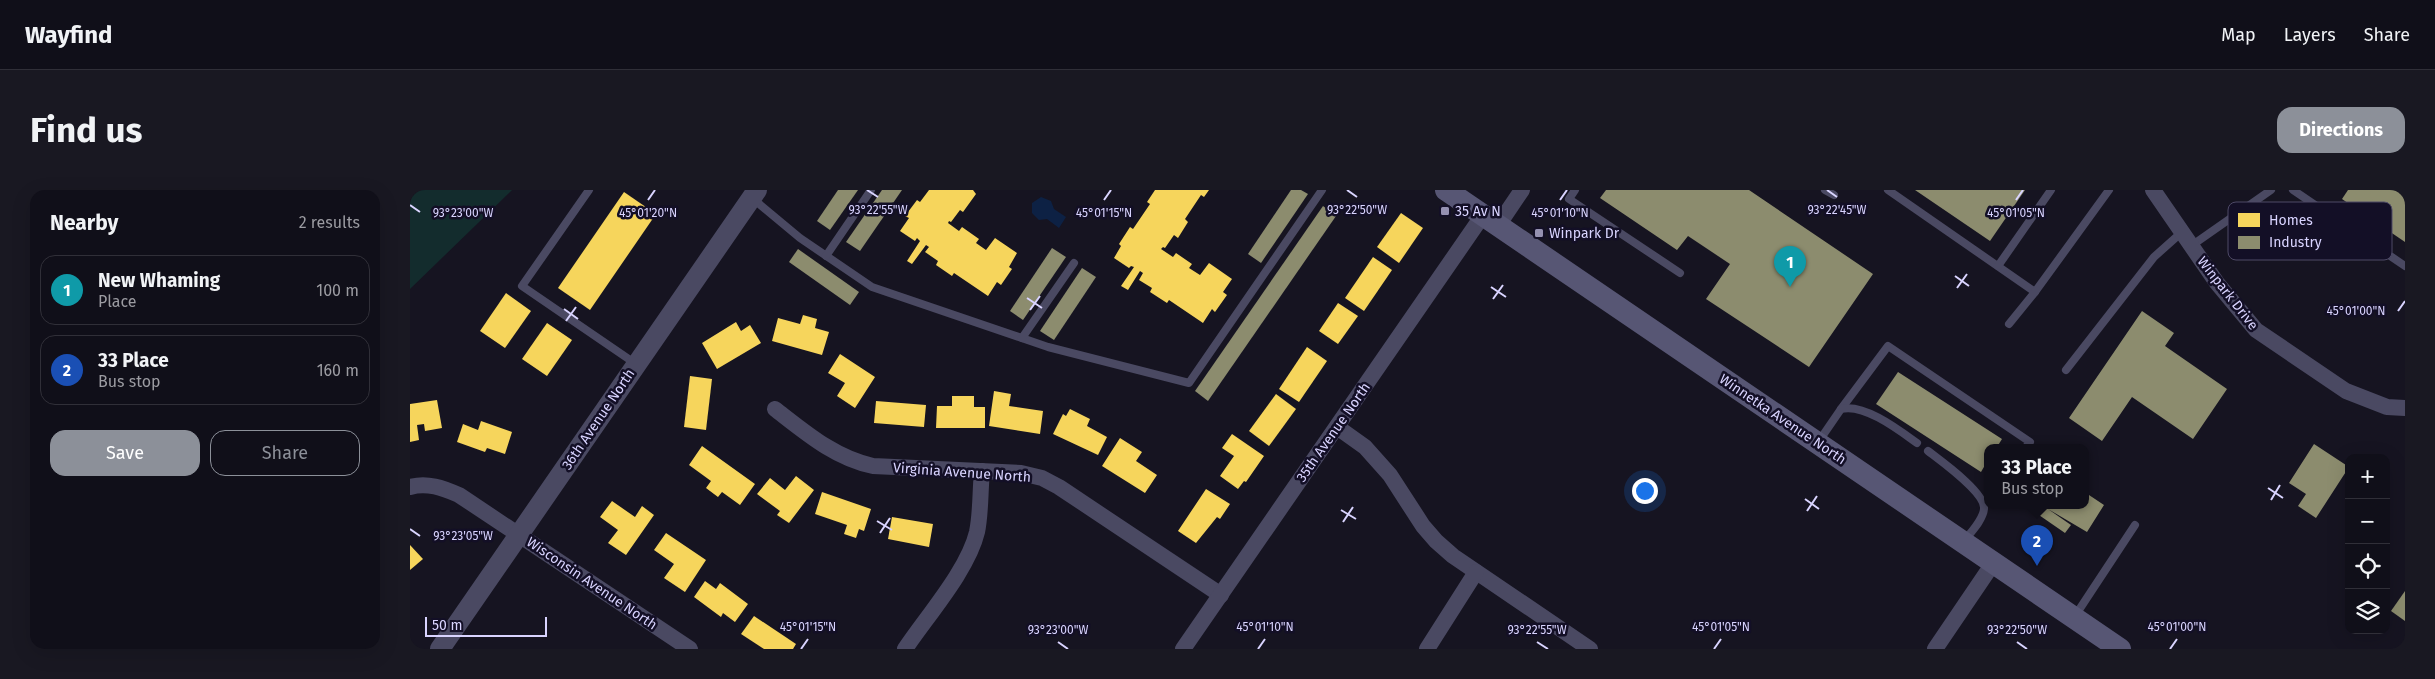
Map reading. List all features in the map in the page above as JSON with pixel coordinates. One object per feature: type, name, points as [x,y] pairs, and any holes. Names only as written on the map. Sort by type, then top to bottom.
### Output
[{"type":"main road","name":"Winnetka Avenue North","points":[[1446,190],[2120,649]]},
{"type":"street","points":[[1491,219],[1522,190]]},
{"type":"street","name":"Winpark Drive","points":[[2153,190],[2238,310],[2256,330],[2346,391],[2387,407],[2405,408]]},
{"type":"street","name":"36th Avenue North","points":[[440,649],[754,194]]},
{"type":"street","name":"35th Avenue North","points":[[1183,649],[1336,428],[1491,219]]},
{"type":"street","name":"Virginia Avenue North","points":[[775,410],[813,439],[839,455],[858,462],[874,466],[1021,473],[1042,478],[1059,487],[1221,594]]},
{"type":"street","points":[[1336,428],[1366,448],[1390,475],[1436,541],[1476,572],[1590,649]]},
{"type":"street","points":[[905,649],[962,567],[971,550],[977,531],[982,471]]},
{"type":"street","name":"Wisconsin Avenue North","points":[[410,487],[418,485],[439,487],[459,495],[520,533],[690,649]]},
{"type":"street","points":[[1935,649],[1994,562]]},
{"type":"street","points":[[1427,649],[1476,572]]},
{"type":"lane","points":[[589,190],[522,286],[636,364]]},
{"type":"lane","points":[[826,256],[871,190]]},
{"type":"lane","points":[[754,194],[800,238],[872,287],[1078,355],[1189,383],[1322,190]]},
{"type":"lane","points":[[1575,190],[1569,199],[1680,273]]},
{"type":"lane","points":[[1825,190],[1834,196]]},
{"type":"lane","points":[[1888,190],[2035,292]]},
{"type":"lane","points":[[1998,266],[2051,190]]},
{"type":"lane","points":[[2254,202],[2271,190]]},
{"type":"lane","points":[[2293,190],[2311,202]]},
{"type":"lane","points":[[2009,324],[2035,292],[2105,191]]},
{"type":"lane","points":[[2192,246],[2228,220]]},
{"type":"lane","points":[[2066,370],[2154,257],[2182,232]]},
{"type":"lane","points":[[2392,257],[2405,266]]},
{"type":"lane","points":[[1022,338],[1074,263]]},
{"type":"lane","points":[[1817,443],[1888,346],[2030,442],[2028,444]]},
{"type":"lane","points":[[1841,410],[1856,408],[1890,425],[1917,443]]},
{"type":"lane","points":[[1928,451],[1964,480],[1984,502]]},
{"type":"lane","points":[[1963,542],[1982,516],[1985,509]]},
{"type":"lane","points":[[2074,618],[2136,525]]},
{"type":"green space","points":[[410,190],[512,190],[410,289]]},
{"type":"water","points":[[1041,197],[1051,201],[1054,209],[1066,217],[1059,228],[1047,219],[1039,220],[1032,213],[1032,203]]},
{"type":"building: Homes","points":[[929,190],[973,190],[976,194],[963,212],[960,210],[951,222],[949,221],[948,223],[959,231],[962,227],[979,239],[976,243],[986,250],[995,238],[1017,253],[1009,267],[1012,269],[1001,285],[997,282],[988,296],[954,273],[952,276],[936,265],[938,261],[925,252],[929,247],[926,245],[912,264],[907,261],[920,241],[917,238],[915,241],[900,231],[909,218],[905,216],[917,200],[920,202]]},
{"type":"building: Homes","points":[[1155,190],[1209,190],[1204,197],[1201,195],[1185,219],[1188,222],[1178,238],[1174,235],[1165,248],[1161,249],[1173,257],[1176,253],[1192,264],[1189,268],[1200,275],[1209,263],[1232,279],[1223,292],[1227,295],[1215,312],[1212,309],[1203,323],[1169,300],[1167,303],[1150,292],[1152,288],[1139,280],[1143,273],[1140,271],[1128,290],[1121,286],[1134,267],[1131,266],[1129,268],[1114,258],[1121,246],[1119,244],[1130,227],[1133,229],[1150,204],[1147,202]]},
{"type":"building: Homes","points":[[624,192],[656,214],[590,310],[558,288]]},
{"type":"building: Homes","points":[[1401,213],[1423,228],[1399,263],[1377,247]]},
{"type":"building: Homes","points":[[1373,257],[1392,270],[1364,311],[1345,298]]},
{"type":"building: Homes","points":[[506,293],[531,311],[505,348],[480,331]]},
{"type":"building: Homes","points":[[1338,303],[1358,316],[1338,344],[1319,331]]},
{"type":"building: Homes","points":[[803,315],[817,319],[815,328],[829,332],[822,355],[772,341],[778,318],[800,324]]},
{"type":"building: Homes","points":[[736,322],[741,331],[750,325],[761,343],[717,369],[702,343]]},
{"type":"building: Homes","points":[[547,323],[572,340],[547,376],[522,359]]},
{"type":"building: Homes","points":[[1307,347],[1327,361],[1299,402],[1279,389]]},
{"type":"building: Homes","points":[[840,354],[875,377],[855,408],[837,396],[845,383],[828,373]]},
{"type":"building: Homes","points":[[690,376],[712,379],[706,430],[684,427]]},
{"type":"building: Homes","points":[[994,391],[1011,394],[1009,406],[1043,411],[1040,434],[989,426]]},
{"type":"building: Homes","points":[[1276,394],[1296,409],[1269,446],[1249,431]]},
{"type":"building: Homes","points":[[952,396],[974,396],[974,407],[985,407],[985,428],[936,428],[937,406],[952,406]]},
{"type":"building: Homes","points":[[437,400],[442,428],[425,431],[424,424],[417,425],[419,440],[410,442],[410,404]]},
{"type":"building: Homes","points":[[876,401],[926,405],[924,427],[874,423]]},
{"type":"building: Homes","points":[[1070,409],[1090,419],[1087,426],[1107,437],[1098,455],[1053,434],[1063,414],[1066,416]]},
{"type":"building: Homes","points":[[481,421],[512,432],[505,454],[487,448],[485,452],[457,442],[463,424],[478,430]]},
{"type":"building: Homes","points":[[1232,434],[1264,456],[1246,482],[1244,481],[1238,489],[1220,476],[1234,456],[1222,448]]},
{"type":"building: Homes","points":[[1120,438],[1142,452],[1136,461],[1157,475],[1145,493],[1102,466]]},
{"type":"building: Homes","points":[[702,446],[755,484],[740,505],[722,492],[718,497],[706,488],[711,481],[689,465]]},
{"type":"building: Homes","points":[[796,476],[814,490],[789,523],[777,515],[780,511],[757,494],[770,478],[785,490]]},
{"type":"building: Homes","points":[[1206,489],[1230,504],[1220,519],[1217,517],[1196,543],[1178,531]]},
{"type":"building: Homes","points":[[822,492],[871,509],[864,531],[859,529],[856,538],[844,534],[847,525],[815,514]]},
{"type":"building: Homes","points":[[612,501],[635,517],[642,506],[654,515],[626,555],[608,543],[618,530],[600,517]]},
{"type":"building: Homes","points":[[892,517],[933,524],[929,547],[888,539]]},
{"type":"building: Homes","points":[[666,533],[706,560],[685,592],[664,578],[674,564],[654,550]]},
{"type":"building: Homes","points":[[410,545],[423,559],[410,570]]},
{"type":"building: Homes","points":[[705,581],[716,589],[720,583],[748,604],[735,622],[723,613],[721,617],[694,597]]},
{"type":"building: Homes","points":[[754,616],[796,644],[793,649],[764,649],[741,634]]},
{"type":"building: Industry","points":[[838,190],[858,190],[830,230],[817,221]]},
{"type":"building: Industry","points":[[882,190],[902,190],[860,251],[846,242]]},
{"type":"building: Industry","points":[[1291,190],[1301,190],[1308,194],[1261,263],[1248,254]]},
{"type":"building: Industry","points":[[1606,190],[1749,190],[1873,274],[1809,367],[1706,299],[1730,264],[1688,236],[1677,250],[1600,198]]},
{"type":"building: Industry","points":[[1915,190],[2025,190],[1990,241]]},
{"type":"building: Industry","points":[[2348,190],[2405,190],[2405,242],[2392,233],[2392,202],[2346,202],[2342,199]]},
{"type":"building: Industry","points":[[1323,206],[1336,216],[1208,401],[1195,391]]},
{"type":"building: Industry","points":[[1052,248],[1066,257],[1023,320],[1010,311]]},
{"type":"building: Industry","points":[[798,249],[859,292],[850,305],[789,262]]},
{"type":"building: Industry","points":[[1082,268],[1096,277],[1054,340],[1040,331]]},
{"type":"building: Industry","points":[[2142,311],[2174,333],[2165,346],[2227,389],[2193,439],[2132,397],[2102,441],[2069,418]]},
{"type":"building: Industry","points":[[1898,372],[2002,439],[1999,444],[1984,444],[1984,467],[1981,472],[1876,404]]},
{"type":"building: Industry","points":[[2314,444],[2345,464],[2345,473],[2316,518],[2298,506],[2306,494],[2289,483]]},
{"type":"building: Industry","points":[[2089,495],[2104,505],[2087,532],[2048,509],[2089,509]]},
{"type":"building: Industry","points":[[2038,509],[2048,509],[2071,525],[2065,533],[2036,513]]},
{"type":"building: Industry","points":[[2405,591],[2405,621],[2391,611]]},
{"type":"place","name":"35 Av N","points":[[1445,211]]},
{"type":"place","name":"Winpark Dr","points":[[1539,233]]},
{"type":"place","name":"New Whaming","points":[[1790,287]]},
{"type":"place","name":"33 Place","points":[[2037,566]]}]
